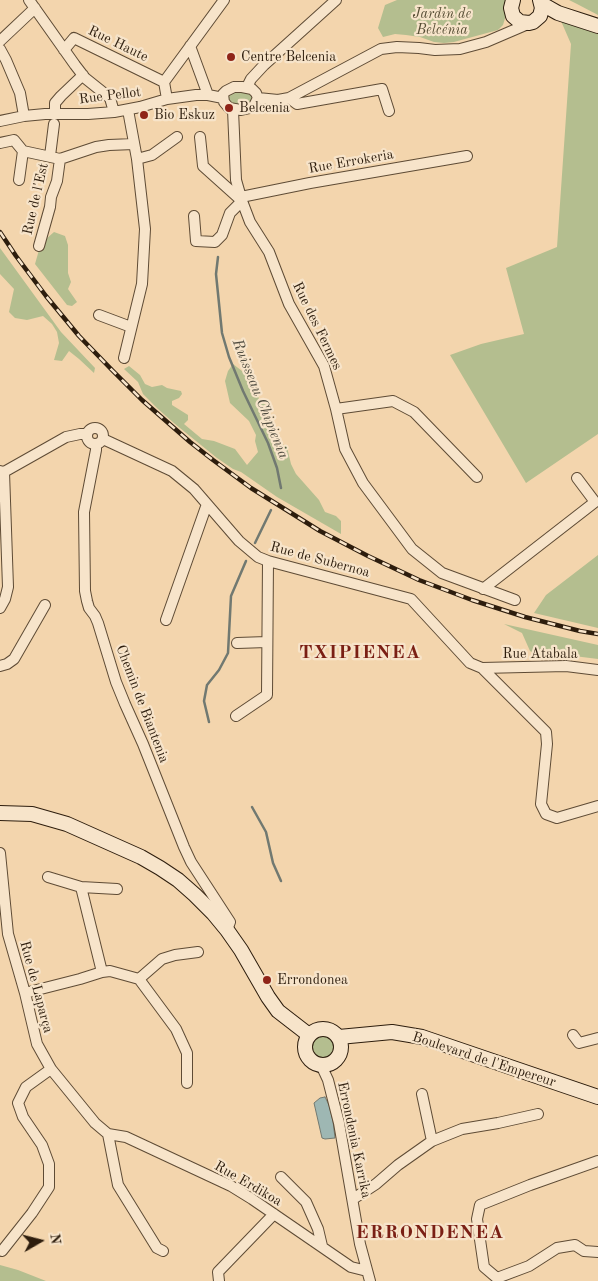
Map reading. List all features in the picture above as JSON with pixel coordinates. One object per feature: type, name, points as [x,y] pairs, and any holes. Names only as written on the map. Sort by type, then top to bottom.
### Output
[{"type":"main road","points":[[512,6],[516,19],[520,22],[538,11],[558,12],[598,26]]},
{"type":"main road","points":[[0,813],[32,814],[67,824],[160,868],[195,895],[227,930],[278,1011],[309,1035],[305,1044],[306,1054],[312,1061],[321,1065],[329,1064],[336,1060],[340,1053],[341,1044],[339,1037]]},
{"type":"main road","name":"Boulevard de l'Empereur","points":[[309,1035],[315,1030],[323,1028],[332,1030],[339,1037],[392,1032],[422,1037],[598,1097]]},
{"type":"street","points":[[167,99],[164,82],[224,0]]},
{"type":"street","points":[[247,87],[251,79],[264,65],[336,0]]},
{"type":"street","points":[[0,41],[32,4],[83,75],[110,98],[114,112]]},
{"type":"street","points":[[499,36],[506,27],[512,6]]},
{"type":"street","points":[[258,98],[278,100],[289,98],[381,48],[398,47],[448,51],[486,42],[499,36],[538,11]]},
{"type":"street","name":"Rue Haute","points":[[64,50],[74,38],[164,82]]},
{"type":"street","points":[[190,46],[208,95]]},
{"type":"street","points":[[0,49],[20,93],[24,116]]},
{"type":"street","name":"Rue de l'Est","points":[[39,246],[51,197],[57,181],[55,103],[83,75]]},
{"type":"street","points":[[234,87],[247,87],[256,93],[258,98],[254,106],[250,108],[233,110],[226,105],[223,94],[234,87]]},
{"type":"street","points":[[289,98],[297,104],[382,89],[389,111]]},
{"type":"street","name":"Rue Pellot","points":[[0,121],[24,116],[55,119],[114,112],[167,99],[196,95],[223,98]]},
{"type":"street","points":[[124,358],[142,284],[145,229],[137,159],[128,110]]},
{"type":"street","name":"Rue des Fermes","points":[[233,110],[236,180],[250,222],[269,252],[289,304],[324,366],[345,449],[364,483],[412,549],[442,573],[515,600]]},
{"type":"street","points":[[194,216],[196,241],[215,242],[222,235],[230,213],[242,199],[203,166],[200,137]]},
{"type":"street","points":[[137,159],[152,155],[177,138]]},
{"type":"street","points":[[0,143],[14,140],[24,151],[55,158],[96,147],[134,144]]},
{"type":"street","points":[[19,180],[24,151]]},
{"type":"street","name":"Rue Errokeria","points":[[242,199],[310,183],[467,156]]},
{"type":"street","points":[[99,315],[132,327]]},
{"type":"street","points":[[336,409],[393,401],[414,412],[477,477]]},
{"type":"street","points":[[98,428],[104,435],[100,442],[91,443],[87,434],[89,430],[98,428]]},
{"type":"street","points":[[2,602],[8,587],[2,471],[66,437],[87,434]]},
{"type":"street","name":"Rue de Subernoa","points":[[100,442],[172,471],[194,489],[240,541],[258,557],[411,599],[470,663],[482,668],[546,732],[547,744],[541,804],[546,814],[556,818],[598,806]]},
{"type":"street","name":"Chemin de Biantenia","points":[[100,442],[96,450],[86,498],[84,519],[85,591],[87,601],[98,623],[125,704],[184,847],[191,862],[230,922],[227,930]]},
{"type":"street","points":[[484,589],[595,502],[577,478]]},
{"type":"street","points":[[166,620],[207,504]]},
{"type":"street","points":[[236,716],[267,695],[268,561]]},
{"type":"street","points":[[0,666],[14,659],[45,605]]},
{"type":"street","points":[[237,643],[267,642]]},
{"type":"street","name":"Rue Atabala","points":[[482,668],[566,666],[598,670]]},
{"type":"street","name":"Rue de Laparça","points":[[0,853],[8,934],[37,1044],[51,1069],[96,1123],[108,1134]]},
{"type":"street","points":[[48,877],[81,887],[117,889]]},
{"type":"street","points":[[81,887],[102,972]]},
{"type":"street","points":[[139,979],[162,959],[174,955],[198,952]]},
{"type":"street","points":[[25,993],[110,971],[139,979],[176,1029],[187,1053],[187,1082]]},
{"type":"street","points":[[574,1035],[579,1042],[598,1038]]},
{"type":"street","name":"Errondenia Karrika","points":[[321,1065],[328,1080],[340,1124],[360,1244],[368,1276]]},
{"type":"street","points":[[2,1250],[50,1187],[49,1164],[42,1145],[22,1117],[18,1103],[26,1088],[51,1069]]},
{"type":"street","points":[[422,1094],[432,1141]]},
{"type":"street","points":[[353,1200],[432,1141],[462,1129],[538,1114]]},
{"type":"street","points":[[108,1134],[118,1185],[157,1248],[163,1251]]},
{"type":"street","name":"Rue Erdikoa","points":[[108,1134],[126,1137],[231,1186],[322,1246],[350,1267],[368,1276]]},
{"type":"street","points":[[598,1160],[480,1205],[476,1219],[484,1267],[497,1279],[529,1266],[557,1248],[576,1244],[584,1251],[598,1252]]},
{"type":"street","points":[[281,1177],[306,1202],[318,1229],[322,1246]]},
{"type":"street","points":[[219,1281],[218,1272],[274,1214]]},
{"type":"green space","name":"Jardin de Belcénia","points":[[397,0],[507,0],[505,4],[506,15],[503,25],[498,30],[454,42],[434,42],[420,37],[395,34],[383,37],[378,28],[385,5]]},
{"type":"green space","points":[[569,0],[598,0],[598,15],[577,4]]},
{"type":"green space","points":[[561,21],[598,34],[598,434],[526,483],[450,355],[481,344],[524,334],[506,268],[557,247],[571,44]]},
{"type":"green space","points":[[246,90],[253,97],[248,105],[230,103],[229,97],[232,92]]},
{"type":"green space","points":[[54,232],[65,236],[68,245],[68,273],[71,282],[68,289],[77,302],[72,306],[67,305],[35,264],[39,250],[46,239]]},
{"type":"green space","points":[[0,248],[61,332],[95,368],[94,373],[69,351],[62,361],[54,360],[59,343],[57,332],[52,324],[43,316],[27,320],[15,318],[9,312],[14,289],[0,274]]},
{"type":"green space","points":[[233,364],[242,371],[250,382],[257,386],[259,401],[268,406],[270,424],[276,440],[287,447],[291,464],[296,474],[319,500],[325,512],[336,516],[341,521],[341,534],[277,497],[217,458],[158,409],[143,394],[138,382],[124,369],[129,366],[140,375],[145,384],[152,387],[162,385],[181,391],[182,394],[179,398],[172,401],[172,405],[188,415],[188,420],[184,424],[202,439],[214,441],[235,449],[247,465],[258,452],[255,441],[256,435],[249,421],[230,403],[225,381],[228,371]]},
{"type":"green space","points":[[598,555],[598,628],[534,613],[546,595]]},
{"type":"green space","points":[[504,624],[598,645],[598,659],[566,655],[540,657],[530,651],[522,633]]},
{"type":"green space","points":[[323,1029],[330,1030],[336,1034],[340,1040],[340,1054],[336,1060],[330,1064],[323,1065],[316,1064],[310,1060],[306,1054],[305,1047],[306,1040],[310,1034],[316,1030]]},
{"type":"green space","points":[[0,1265],[18,1270],[46,1281],[0,1281]]},
{"type":"water","points":[[325,1097],[333,1121],[335,1138],[322,1138],[314,1103],[320,1098]]},
{"type":"waterway","name":"Ruisseau Chipienia","points":[[218,257],[216,274],[222,333],[229,357],[243,391],[268,443],[277,468],[281,488]]},
{"type":"waterway","name":"Ruisseau Chipienia","points":[[255,543],[271,510]]},
{"type":"waterway","name":"Ruisseau Chipienia","points":[[209,722],[204,701],[207,685],[219,670],[228,653],[231,596],[246,561]]},
{"type":"waterway","name":"Ruisseau Chipienia","points":[[252,807],[266,832],[273,863],[281,881]]},
{"type":"railway","points":[[0,232],[46,296],[79,336],[112,370],[142,400],[190,442],[251,488],[320,531],[419,580],[525,617],[598,634]]},
{"type":"place","name":"Centre Belcenia","points":[[231,57]]},
{"type":"place","name":"Belcenia","points":[[229,108]]},
{"type":"place","name":"Bio Eskuz","points":[[144,115]]},
{"type":"place","name":"Errondonea","points":[[267,980]]},
{"type":"district","name":"TXIPIENEA","points":[[360,653]]},
{"type":"district","name":"ERRONDENEA","points":[[430,1233]]}]
